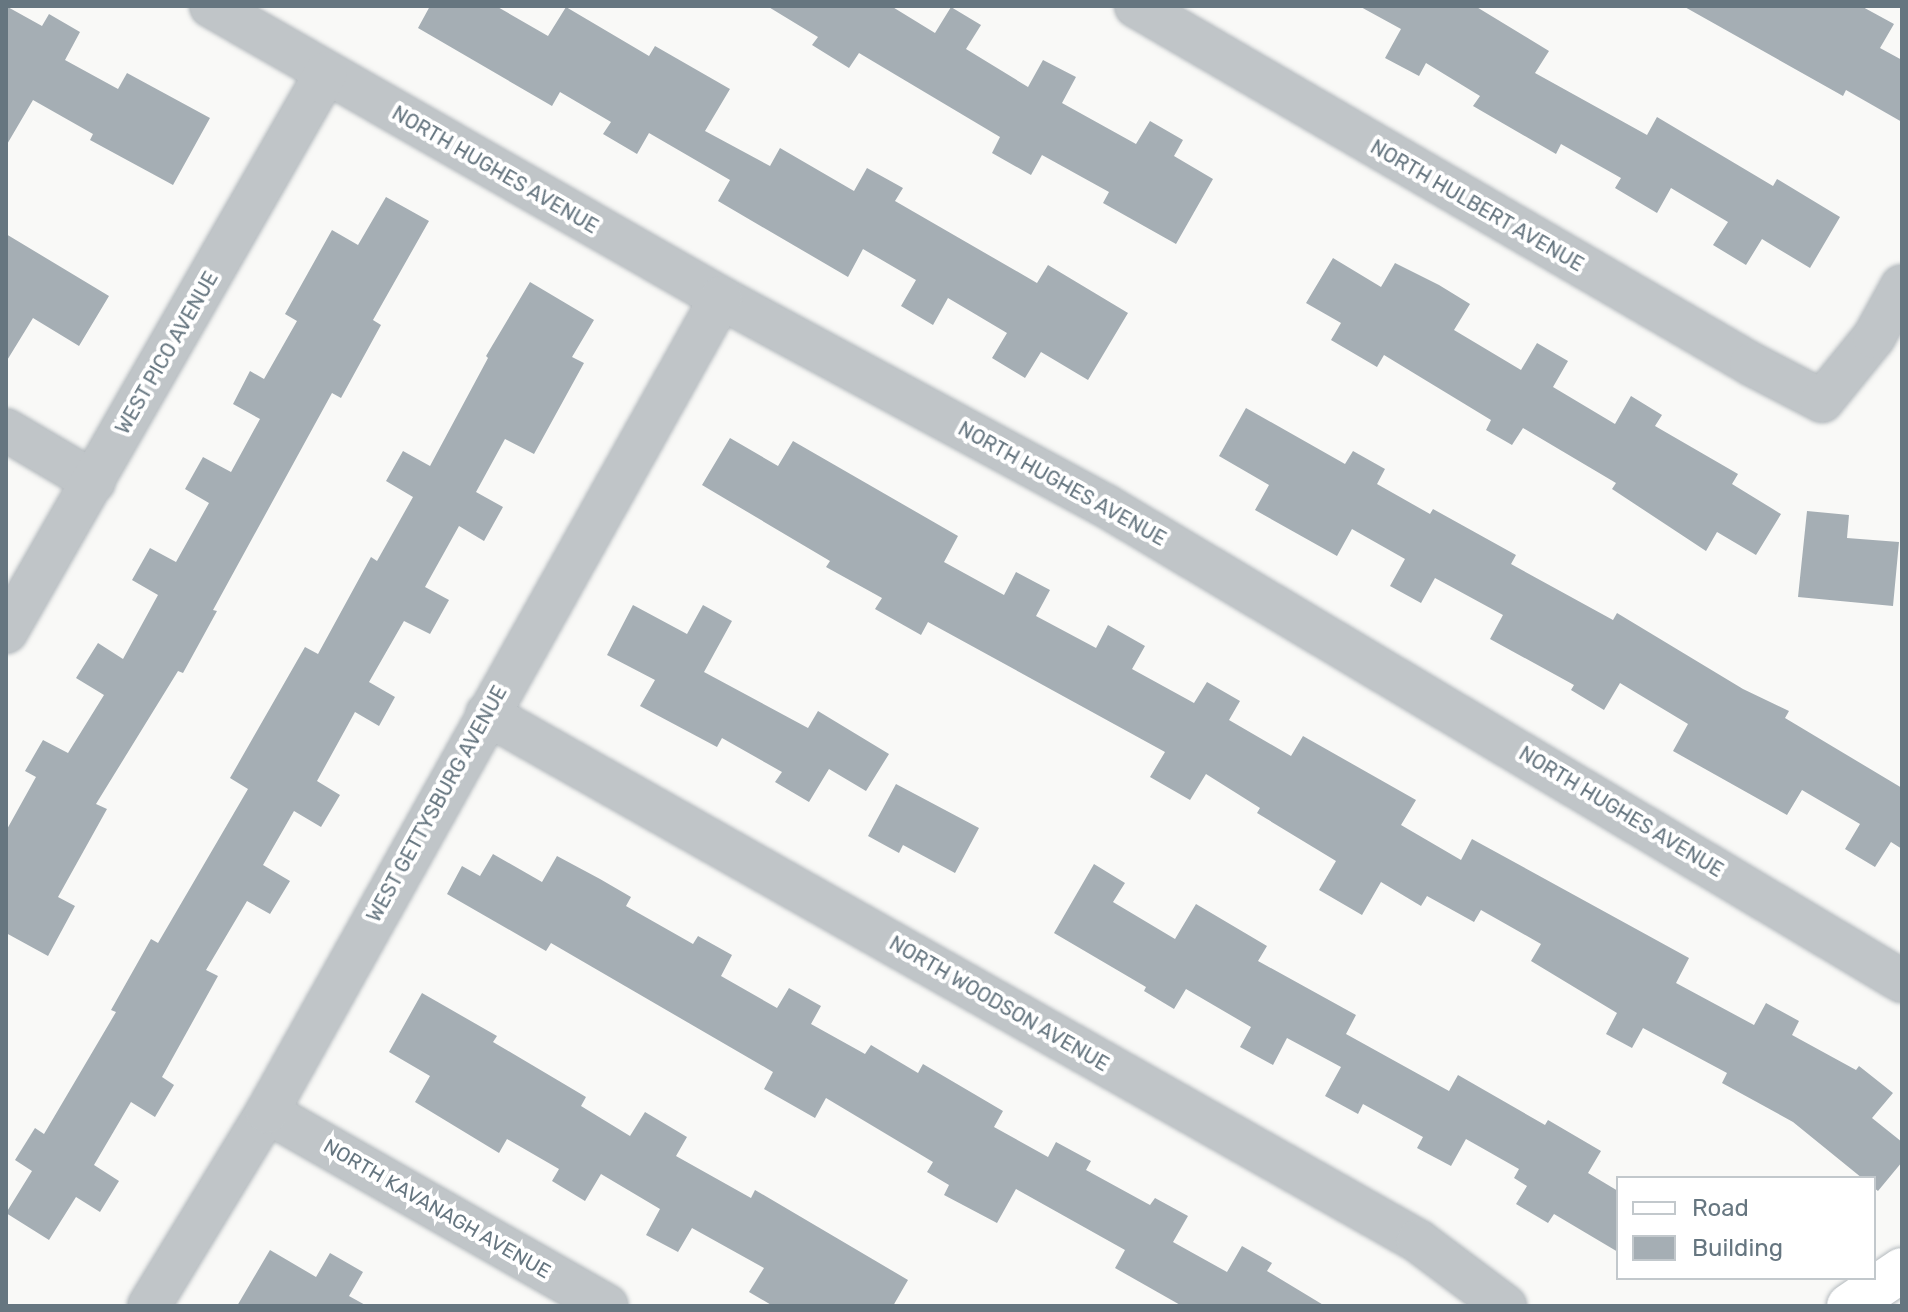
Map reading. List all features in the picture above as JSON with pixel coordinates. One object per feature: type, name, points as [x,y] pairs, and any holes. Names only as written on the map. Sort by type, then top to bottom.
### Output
[{"type":"street","name":"NORTH HUGHES AVENUE","points":[[211,6],[721,298],[1106,506],[1902,981]]},
{"type":"street","name":"NORTH HULBERT AVENUE","points":[[1136,6],[1751,364],[1822,401],[1874,337],[1902,286]]},
{"type":"street","name":"WEST PICO AVENUE","points":[[6,632],[326,73]]},
{"type":"street","name":"WEST GETTYSBURG AVENUE","points":[[149,1306],[267,1112],[721,298]]},
{"type":"street","points":[[6,430],[94,482]]},
{"type":"street","name":"NORTH WOODSON AVENUE","points":[[487,714],[1418,1241],[1505,1306]]},
{"type":"street","name":"NORTH KAVANAGH AVENUE","points":[[267,1112],[607,1306]]},
{"type":"street","points":[[1849,1306],[1902,1270]]},
{"type":"building","points":[[6,6],[42,26],[49,14],[80,32],[65,60],[118,89],[127,73],[210,118],[173,185],[90,140],[93,134],[33,100],[6,146]]},
{"type":"building","points":[[430,6],[496,6],[548,36],[566,7],[649,56],[655,46],[730,89],[705,131],[770,166],[780,148],[854,191],[867,168],[903,188],[895,201],[1037,283],[1048,265],[1128,313],[1088,380],[1041,352],[1025,378],[992,358],[1007,333],[948,298],[933,325],[901,306],[916,280],[863,249],[848,277],[718,201],[730,180],[649,133],[637,154],[603,134],[611,122],[560,92],[552,106],[418,28]]},
{"type":"building","points":[[767,6],[891,6],[935,33],[951,7],[981,25],[966,49],[1028,87],[1043,60],[1076,77],[1062,103],[1136,144],[1150,121],[1183,140],[1174,156],[1213,179],[1176,244],[1103,203],[1109,192],[1042,155],[1031,175],[992,153],[1000,137],[859,53],[849,68],[812,45],[818,37]]},
{"type":"building","points":[[1359,6],[1475,6],[1549,51],[1535,73],[1647,135],[1657,117],[1773,186],[1777,179],[1840,217],[1810,268],[1762,239],[1746,265],[1713,245],[1728,222],[1671,188],[1657,213],[1615,188],[1621,178],[1561,144],[1556,154],[1473,106],[1480,96],[1426,63],[1419,76],[1385,58],[1401,29]]},
{"type":"building","points":[[1683,6],[1861,6],[1894,24],[1880,48],[1902,60],[1902,122],[1846,90],[1843,96]]},
{"type":"building","points":[[386,197],[429,221],[373,320],[381,325],[341,398],[332,393],[213,610],[217,611],[183,673],[178,671],[96,804],[107,809],[58,897],[75,906],[48,956],[6,933],[6,831],[36,777],[25,771],[43,740],[68,753],[104,695],[76,678],[98,643],[123,659],[158,595],[132,580],[150,548],[176,562],[209,503],[185,489],[203,457],[231,472],[260,419],[233,404],[250,371],[264,379],[297,321],[285,314],[332,230],[358,245]]},
{"type":"building","points":[[6,234],[109,296],[79,346],[33,318],[6,362]]},
{"type":"building","points":[[1333,258],[1381,287],[1395,263],[1439,285],[1470,304],[1454,330],[1521,370],[1537,343],[1568,361],[1553,387],[1615,424],[1631,396],[1662,415],[1655,426],[1738,474],[1732,484],[1781,514],[1756,555],[1717,532],[1706,551],[1612,489],[1616,483],[1523,428],[1512,445],[1486,430],[1491,420],[1384,355],[1377,367],[1331,340],[1341,323],[1306,303]]},
{"type":"building","points":[[530,282],[594,320],[572,357],[584,363],[534,454],[505,439],[476,492],[503,507],[484,541],[459,526],[425,587],[449,600],[430,634],[404,621],[369,682],[395,697],[379,726],[355,712],[317,781],[340,795],[321,827],[294,811],[263,865],[290,881],[270,914],[247,901],[206,970],[218,976],[162,1077],[174,1085],[155,1117],[131,1102],[94,1165],[119,1181],[100,1212],[76,1197],[49,1240],[6,1213],[32,1171],[15,1160],[35,1128],[44,1134],[116,1012],[111,1010],[151,939],[158,943],[248,789],[230,778],[305,647],[318,654],[371,557],[377,561],[413,497],[386,481],[403,451],[430,466],[488,358],[486,356]]},
{"type":"building","points":[[1246,408],[1345,464],[1353,451],[1385,469],[1377,484],[1430,514],[1433,509],[1516,555],[1511,564],[1613,620],[1617,613],[1743,689],[1789,711],[1785,718],[1902,788],[1902,849],[1891,842],[1875,867],[1845,849],[1860,824],[1802,790],[1787,815],[1673,751],[1688,724],[1620,683],[1604,710],[1571,690],[1574,685],[1490,639],[1503,615],[1435,578],[1421,603],[1390,586],[1405,559],[1352,529],[1337,556],[1255,510],[1269,485],[1219,456]]},
{"type":"building","points":[[730,438],[778,466],[793,441],[958,536],[944,562],[1004,595],[1016,572],[1050,590],[1036,616],[1096,648],[1108,625],[1145,646],[1132,669],[1194,703],[1207,682],[1240,701],[1229,720],[1291,756],[1303,736],[1416,800],[1401,825],[1461,860],[1472,839],[1689,958],[1676,983],[1754,1025],[1766,1003],[1799,1021],[1792,1035],[1856,1070],[1859,1066],[1893,1093],[1872,1118],[1902,1142],[1902,1162],[1878,1191],[1876,1176],[1860,1176],[1793,1122],[1722,1083],[1727,1073],[1643,1028],[1632,1048],[1606,1034],[1617,1013],[1531,961],[1541,944],[1481,910],[1474,922],[1427,896],[1421,906],[1381,882],[1362,915],[1319,890],[1336,861],[1257,813],[1260,808],[1206,774],[1190,800],[1150,777],[1165,752],[928,622],[921,635],[875,609],[882,598],[826,567],[830,561],[702,485]]},
{"type":"building","points":[[1807,511],[1849,515],[1847,538],[1899,542],[1893,606],[1798,597]]},
{"type":"building","points":[[633,605],[687,634],[703,605],[732,621],[704,672],[808,728],[818,711],[889,754],[866,791],[829,769],[809,802],[775,782],[782,772],[722,738],[717,747],[640,706],[655,680],[607,655]]},
{"type":"building","points":[[896,784],[979,828],[955,873],[903,845],[899,853],[868,836]]},
{"type":"building","points":[[493,854],[542,882],[557,856],[600,879],[631,897],[626,906],[693,944],[698,936],[732,955],[721,976],[777,1008],[789,988],[821,1006],[811,1024],[865,1054],[871,1045],[918,1073],[923,1064],[1003,1111],[994,1127],[1048,1157],[1056,1142],[1091,1161],[1086,1170],[1150,1205],[1155,1198],[1188,1216],[1173,1242],[1227,1272],[1242,1246],[1272,1263],[1267,1271],[1325,1306],[1182,1306],[1115,1268],[1125,1250],[1016,1189],[997,1223],[944,1195],[949,1185],[927,1172],[933,1162],[826,1098],[815,1118],[764,1089],[773,1072],[551,943],[546,951],[447,894],[462,866],[480,876]]},
{"type":"building","points":[[1094,864],[1125,883],[1113,902],[1175,939],[1196,904],[1267,946],[1258,961],[1356,1015],[1346,1034],[1449,1091],[1458,1075],[1545,1125],[1548,1120],[1601,1151],[1588,1173],[1616,1190],[1616,1251],[1554,1214],[1548,1223],[1516,1204],[1527,1186],[1514,1178],[1519,1169],[1466,1139],[1451,1166],[1417,1148],[1423,1137],[1363,1104],[1358,1114],[1325,1096],[1341,1067],[1287,1038],[1273,1065],[1240,1047],[1251,1027],[1186,989],[1174,1009],[1144,991],[1146,987],[1054,933]]},
{"type":"building","points":[[422,993],[497,1036],[493,1042],[586,1097],[581,1106],[630,1136],[645,1112],[687,1137],[676,1156],[751,1198],[755,1190],[908,1280],[893,1306],[773,1306],[749,1292],[764,1268],[692,1228],[678,1252],[646,1235],[660,1209],[601,1174],[585,1201],[552,1181],[559,1169],[507,1139],[499,1153],[415,1102],[430,1076],[389,1052]]},
{"type":"building","points":[[270,1250],[316,1277],[330,1253],[363,1272],[349,1296],[367,1306],[237,1306]]}]
